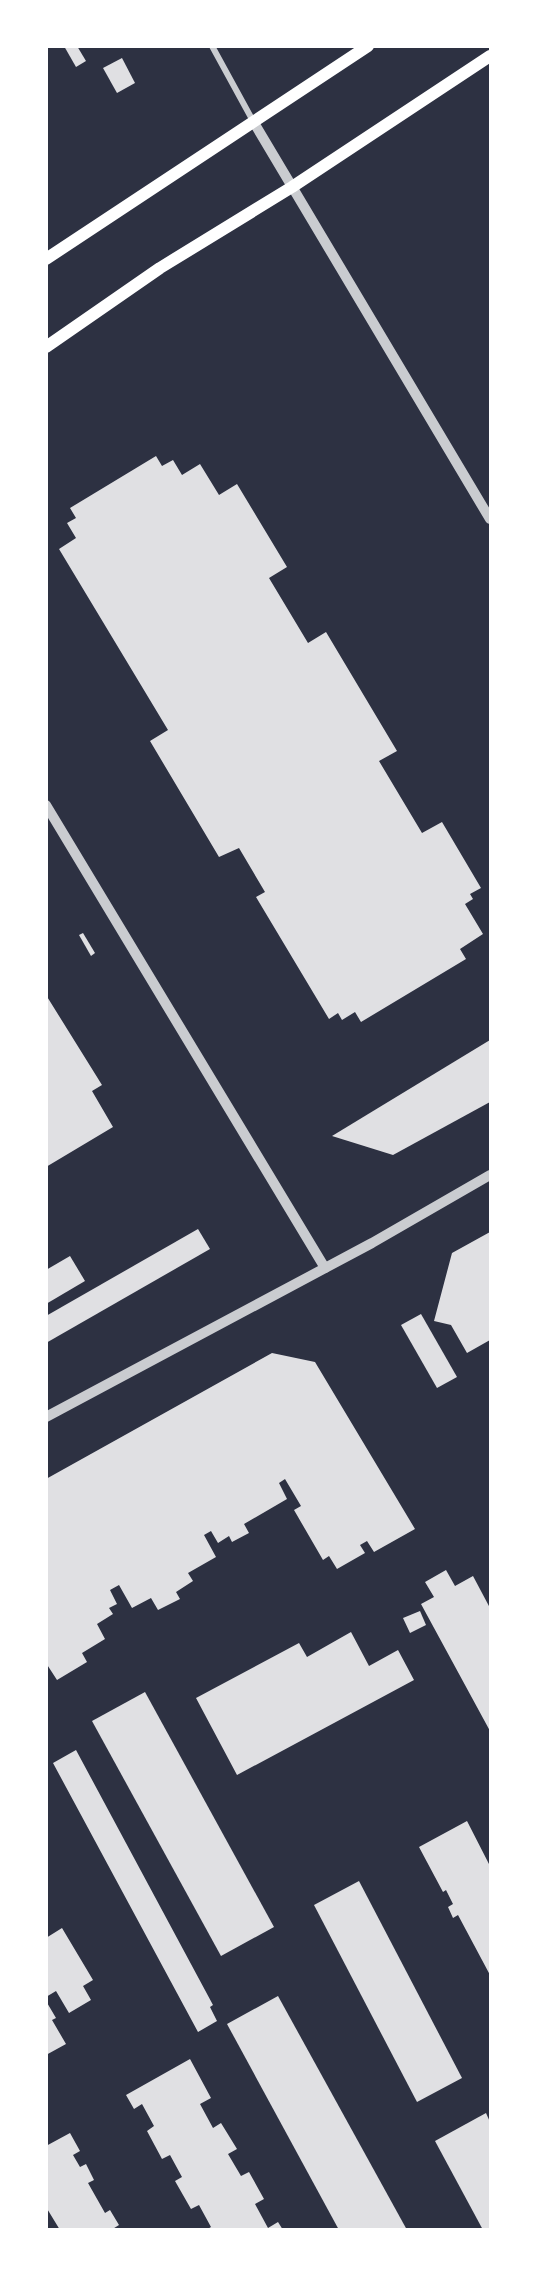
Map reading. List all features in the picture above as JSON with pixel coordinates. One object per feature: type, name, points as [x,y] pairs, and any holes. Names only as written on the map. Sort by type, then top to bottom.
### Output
[{"type":"main road","points":[[46,260],[368,46]]},
{"type":"main road","points":[[46,347],[160,268],[292,187],[490,56]]},
{"type":"street","points":[[212,46],[253,121],[490,519]]},
{"type":"street","points":[[46,805],[325,1268]]},
{"type":"street","points":[[46,1417],[325,1268],[490,1175]]},
{"type":"building","points":[[64,46],[77,46],[86,61],[76,67]]},
{"type":"building","points":[[122,58],[135,83],[117,93],[103,68]]},
{"type":"building","points":[[156,456],[162,466],[173,460],[182,475],[200,464],[219,495],[237,484],[287,567],[269,578],[308,643],[326,632],[397,751],[379,761],[422,833],[442,822],[481,888],[470,894],[473,899],[465,904],[483,934],[460,949],[466,959],[361,1022],[355,1012],[342,1020],[338,1013],[329,1019],[256,897],[265,892],[239,848],[219,857],[150,741],[168,730],[59,549],[76,538],[67,523],[76,518],[70,508]]},
{"type":"building","points":[[83,933],[95,953],[91,956],[79,935]]},
{"type":"building","points":[[46,995],[102,1085],[92,1091],[113,1127],[46,1167]]},
{"type":"building","points":[[490,1040],[490,1102],[393,1155],[332,1136]]},
{"type":"building","points":[[198,1229],[210,1249],[46,1343],[46,1316]]},
{"type":"building","points":[[490,1232],[490,1340],[467,1353],[451,1325],[434,1321],[452,1253]]},
{"type":"building","points":[[70,1256],[85,1281],[46,1304],[46,1270]]},
{"type":"building","points":[[421,1314],[457,1377],[437,1388],[401,1325]]},
{"type":"building","points":[[272,1353],[315,1362],[415,1529],[374,1552],[367,1541],[360,1545],[365,1553],[337,1569],[329,1556],[323,1560],[294,1510],[301,1506],[285,1479],[279,1483],[287,1499],[244,1524],[249,1533],[232,1542],[229,1536],[218,1543],[211,1531],[204,1535],[216,1557],[188,1573],[193,1581],[176,1592],[180,1599],[158,1610],[151,1598],[132,1608],[119,1585],[110,1590],[117,1604],[109,1608],[113,1614],[97,1624],[105,1639],[82,1653],[87,1662],[57,1680],[46,1663],[46,1479]]},
{"type":"building","points":[[446,1570],[455,1586],[473,1576],[490,1608],[490,1731],[421,1604],[434,1597],[425,1582]]},
{"type":"building","points":[[420,1611],[426,1625],[410,1633],[403,1618]]},
{"type":"building","points":[[351,1632],[369,1666],[398,1650],[414,1680],[237,1775],[196,1698],[299,1643],[307,1657]]},
{"type":"building","points":[[145,1692],[274,1927],[221,1956],[92,1721]]},
{"type":"building","points":[[76,1750],[213,2005],[210,2007],[217,2021],[198,2032],[53,1763]]},
{"type":"building","points":[[467,1821],[490,1866],[490,1975],[458,1915],[453,1918],[448,1907],[453,1904],[446,1890],[443,1892],[419,1847]]},
{"type":"building","points":[[359,1881],[462,2078],[417,2102],[314,1905]]},
{"type":"building","points":[[62,1928],[93,1980],[83,1986],[91,2000],[69,2013],[56,1991],[46,1997],[46,1938]]},
{"type":"building","points":[[278,1996],[407,2230],[339,2230],[227,2024]]},
{"type":"building","points":[[46,2001],[56,2018],[52,2020],[66,2044],[46,2055]]},
{"type":"building","points":[[190,2059],[211,2098],[200,2104],[213,2128],[221,2123],[237,2149],[228,2154],[241,2176],[249,2172],[264,2199],[255,2204],[268,2228],[278,2222],[283,2230],[206,2230],[211,2227],[199,2205],[191,2209],[175,2181],[182,2177],[170,2155],[162,2159],[147,2131],[154,2126],[142,2104],[134,2109],[126,2095]]},
{"type":"building","points":[[486,2113],[490,2122],[490,2230],[483,2230],[435,2141]]},
{"type":"building","points":[[70,2133],[80,2151],[73,2155],[80,2167],[86,2164],[94,2180],[88,2183],[105,2213],[110,2210],[119,2225],[111,2230],[60,2230],[46,2207],[46,2146]]}]
